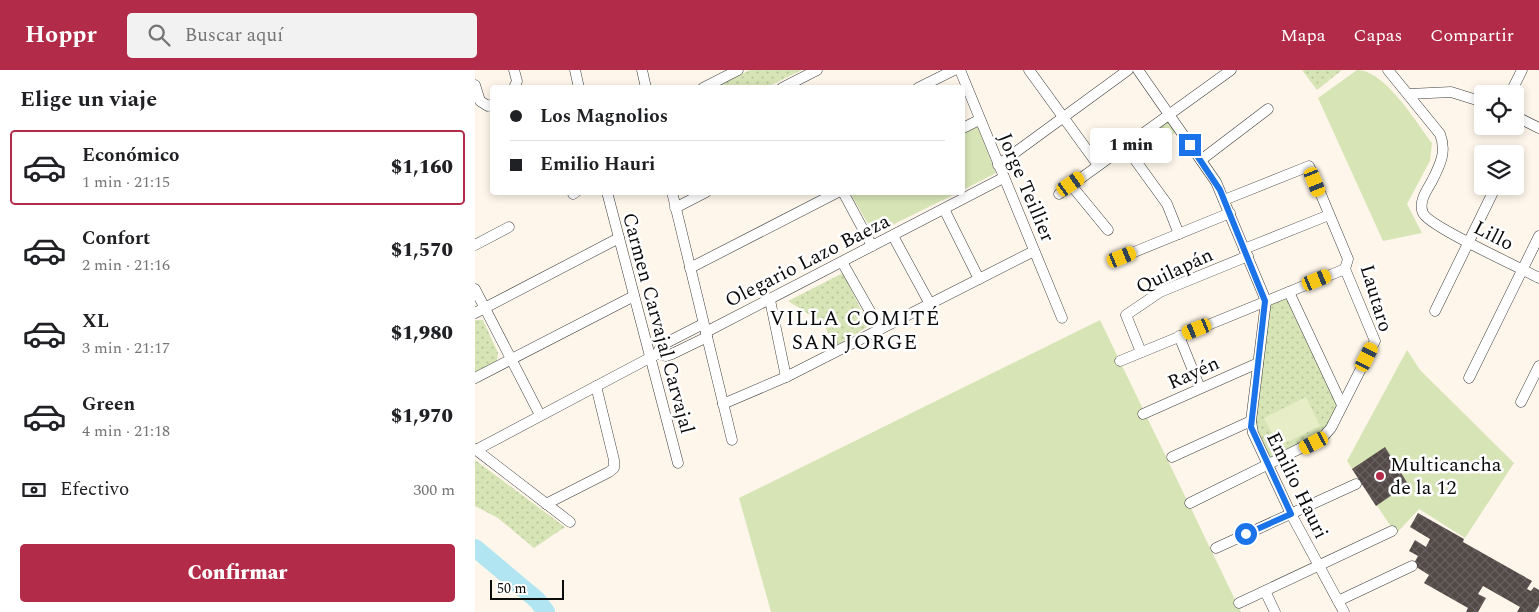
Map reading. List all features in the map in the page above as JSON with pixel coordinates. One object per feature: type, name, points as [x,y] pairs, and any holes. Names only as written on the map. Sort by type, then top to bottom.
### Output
[{"type":"street","points":[[515,70],[517,81],[515,85]]},
{"type":"street","points":[[575,70],[578,85]]},
{"type":"street","points":[[642,70],[645,85]]},
{"type":"street","points":[[709,85],[739,70]]},
{"type":"street","points":[[788,85],[817,70]]},
{"type":"street","points":[[924,85],[953,70]]},
{"type":"street","name":"Jorge Teillier","points":[[960,70],[1062,318]]},
{"type":"street","points":[[1029,70],[1098,165]]},
{"type":"street","points":[[998,165],[1128,70]]},
{"type":"street","name":"Emilio Hauri","points":[[1138,70],[1216,182],[1265,301],[1251,420],[1253,433],[1291,514],[1344,612]]},
{"type":"street","points":[[1059,194],[1231,70]]},
{"type":"street","points":[[1388,70],[1409,94],[1451,92],[1474,99]]},
{"type":"street","points":[[1514,85],[1522,70]]},
{"type":"street","points":[[475,85],[480,101],[488,106],[490,105]]},
{"type":"street","name":"Lillo","points":[[1409,94],[1443,140],[1443,156],[1421,205],[1425,217],[1539,278]]},
{"type":"street","points":[[1201,160],[1268,109]]},
{"type":"street","points":[[965,127],[979,120]]},
{"type":"street","points":[[1524,120],[1539,128]]},
{"type":"street","points":[[1125,146],[1167,204],[1179,234]]},
{"type":"street","name":"Lautaro","points":[[1190,504],[1323,437],[1331,428],[1375,341],[1345,269],[1348,259],[1309,166],[1224,200]]},
{"type":"street","name":"Olegario Lazo Baeza","points":[[476,449],[654,356],[662,345],[705,331],[770,300],[1003,178]]},
{"type":"street","points":[[1071,184],[1108,230]]},
{"type":"street","name":"Carmen Carvajal Carvajal","points":[[608,195],[634,296],[654,356],[678,462]]},
{"type":"street","points":[[673,195],[732,440]]},
{"type":"street","points":[[675,208],[700,195]]},
{"type":"street","points":[[690,268],[832,195]]},
{"type":"street","points":[[845,195],[872,246]]},
{"type":"street","points":[[1435,311],[1492,195]]},
{"type":"street","points":[[944,209],[979,279]]},
{"type":"street","points":[[1122,257],[1230,213]]},
{"type":"street","name":"Quilapán","points":[[1141,352],[1126,315],[1160,292],[1329,215]]},
{"type":"street","points":[[475,245],[509,227]]},
{"type":"street","points":[[893,236],[930,304]]},
{"type":"street","points":[[1469,378],[1539,236]]},
{"type":"street","points":[[475,313],[619,238]]},
{"type":"street","points":[[723,404],[786,377],[1034,251]]},
{"type":"street","points":[[842,262],[880,329]]},
{"type":"street","points":[[1121,361],[1345,269]]},
{"type":"street","points":[[475,289],[540,415]]},
{"type":"street","points":[[1289,292],[1342,406]]},
{"type":"street","points":[[475,378],[634,296]]},
{"type":"street","points":[[770,300],[786,377]]},
{"type":"street","points":[[1179,336],[1201,388]]},
{"type":"street","name":"Rayén","points":[[1143,414],[1258,362]]},
{"type":"street","points":[[1521,402],[1539,366]]},
{"type":"street","points":[[546,504],[614,468],[614,460],[596,386]]},
{"type":"street","points":[[1171,457],[1251,420]]},
{"type":"street","points":[[476,449],[570,522]]},
{"type":"street","points":[[1216,548],[1356,484]]},
{"type":"street","points":[[1239,603],[1391,530]]},
{"type":"street","points":[[1338,601],[1412,566]]},
{"type":"street","points":[[1265,591],[1275,612]]},
{"type":"green space","points":[[750,70],[802,70],[771,85],[719,85]]},
{"type":"green space","points":[[1302,70],[1342,70],[1317,90]]},
{"type":"green space","points":[[1357,70],[1368,72],[1389,88],[1409,111],[1432,143],[1430,161],[1407,204],[1422,233],[1383,241],[1318,98]]},
{"type":"green space","points":[[1167,120],[1176,132],[1137,160],[1128,148]]},
{"type":"green space","points":[[977,125],[996,173],[965,189],[965,131]]},
{"type":"green space","points":[[851,195],[953,195],[874,234]]},
{"type":"green space","points":[[843,273],[869,326],[835,346],[823,323],[788,301]]},
{"type":"green space","points":[[1288,293],[1340,405],[1328,428],[1269,463],[1255,434],[1267,302]]},
{"type":"green space","points":[[475,320],[483,320],[498,353],[497,361],[475,373]]},
{"type":"green space","points":[[1100,320],[1241,612],[771,612],[739,498]]},
{"type":"green space","points":[[1407,350],[1420,370],[1514,463],[1465,538],[1419,509],[1396,534],[1347,461]]},
{"type":"green space","points":[[1306,397],[1320,426],[1279,446],[1264,418]]},
{"type":"green space","points":[[475,460],[565,527],[534,548],[498,518],[475,506]]},
{"type":"building","name":"Multicancha de la 12","points":[[1385,447],[1408,484],[1376,506],[1352,469]]},
{"type":"building","points":[[1418,513],[1464,539],[1463,542],[1532,581],[1527,589],[1531,591],[1534,587],[1539,590],[1539,605],[1535,612],[1517,612],[1520,607],[1483,586],[1478,594],[1486,598],[1478,612],[1466,612],[1468,608],[1424,583],[1429,575],[1413,565],[1418,556],[1409,551],[1415,540],[1426,547],[1430,539],[1410,527]]},
{"type":"waterway","points":[[475,548],[537,600],[546,612]]},
{"type":"place","name":"Multicancha de la 12","points":[[1380,476]]},
{"type":"district","name":"VILLA COMITÉ SAN JORGE","points":[[855,330]]},
{"type":"route","points":[[1190,145],[1220,190],[1265,301],[1251,427],[1291,514],[1246,534]]}]
